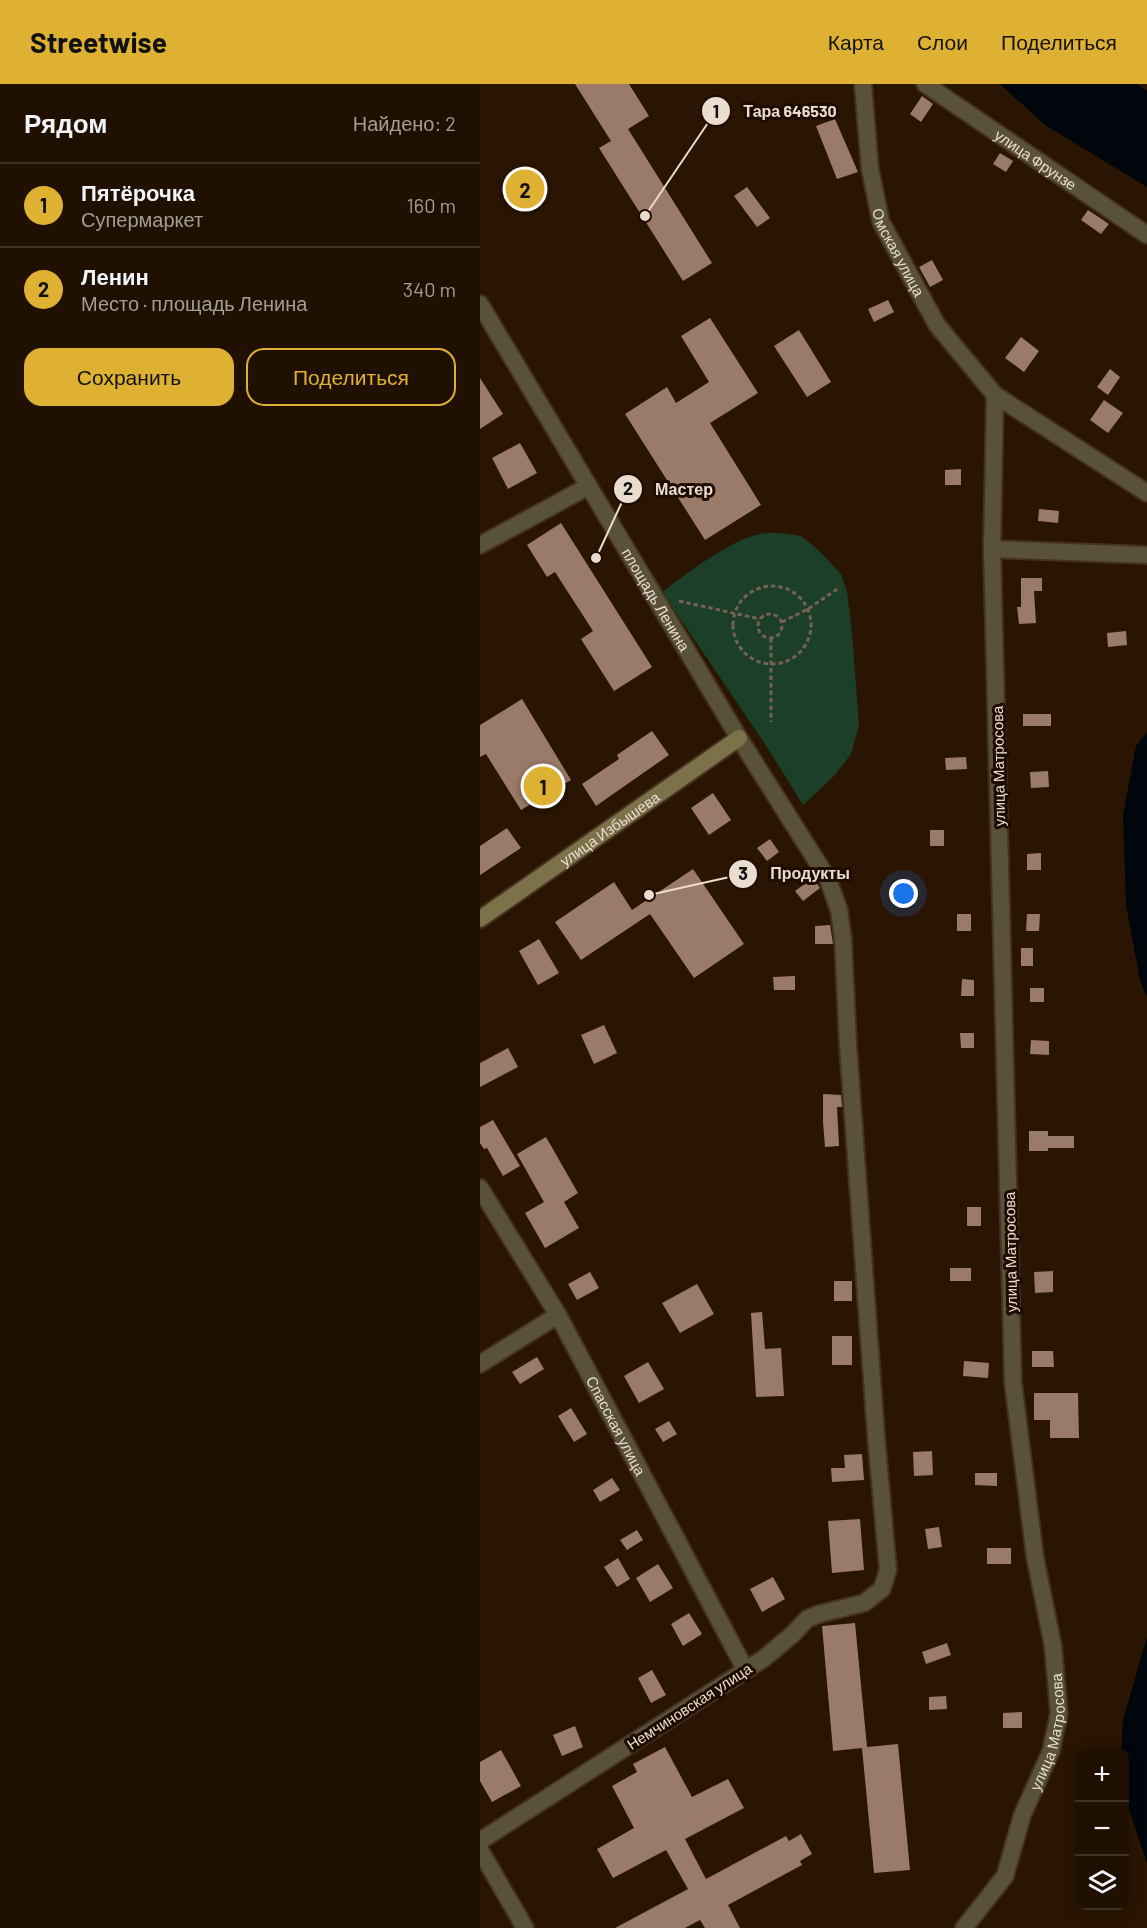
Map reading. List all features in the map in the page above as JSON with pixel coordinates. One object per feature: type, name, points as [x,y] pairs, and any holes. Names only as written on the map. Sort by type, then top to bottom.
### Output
[{"type":"main road","name":"улица Избышева","points":[[480,919],[739,738]]},
{"type":"street","name":"Омская улица","points":[[863,84],[870,170],[881,222],[937,325],[995,395],[1147,493]]},
{"type":"street","name":"улица Фрунзе","points":[[925,84],[1147,235]]},
{"type":"street","name":"площадь Ленина","points":[[480,304],[739,738],[828,879],[839,910],[843,939],[848,1045],[876,1436],[888,1570]]},
{"type":"street","points":[[995,395],[992,549],[1147,555]]},
{"type":"street","points":[[480,545],[589,486]]},
{"type":"street","name":"улица Матросова","points":[[964,1928],[1005,1876],[1022,1815],[1052,1750],[1059,1713],[1053,1646],[1035,1557],[1013,1382],[992,549]]},
{"type":"street","name":"Спасская улица","points":[[480,1188],[558,1315],[745,1669]]},
{"type":"street","points":[[480,1364],[558,1315]]},
{"type":"street","name":"Немчиновская улица","points":[[480,1841],[763,1659],[807,1619],[864,1603],[882,1589],[888,1570]]},
{"type":"street","points":[[480,1850],[525,1928]]},
{"type":"path","points":[[771,585],[790,589],[798,594],[808,609],[812,628],[806,646],[792,659],[783,663],[771,665],[755,661],[741,649],[733,631],[739,604],[745,597],[761,587],[771,585]]},
{"type":"path","points":[[782,622],[808,609],[840,587]]},
{"type":"path","points":[[679,601],[760,620]]},
{"type":"path","points":[[771,638],[762,634],[758,624],[760,620],[769,614],[779,618],[782,622]]},
{"type":"path","points":[[771,638],[780,632],[782,622]]},
{"type":"path","points":[[771,638],[771,722]]},
{"type":"green space","points":[[779,533],[801,536],[841,574],[847,591],[852,633],[859,725],[851,754],[834,776],[803,805],[767,747],[662,592],[735,543],[760,534]]},
{"type":"shaded area","points":[[1000,84],[1137,84],[1147,91],[1147,187],[1045,125]]},
{"type":"shaded area","points":[[1147,732],[1147,997],[1140,981],[1126,904],[1123,815],[1136,746]]},
{"type":"shaded area","points":[[1147,1637],[1147,1863],[1129,1810],[1129,1748],[1121,1748],[1123,1720]]},
{"type":"building","points":[[575,84],[629,84],[649,116],[628,129],[712,263],[683,281],[599,148],[611,141]]},
{"type":"building","points":[[922,96],[933,104],[921,122],[910,114]]},
{"type":"building","points":[[835,119],[858,172],[837,179],[816,126]]},
{"type":"building","points":[[1000,153],[1013,161],[1006,172],[993,164]]},
{"type":"building","points":[[747,187],[770,218],[757,227],[734,196]]},
{"type":"building","points":[[1088,210],[1109,224],[1101,234],[1081,220]]},
{"type":"building","points":[[932,260],[943,280],[930,287],[919,267]]},
{"type":"building","points":[[888,300],[894,312],[874,322],[868,309]]},
{"type":"building","points":[[710,318],[758,393],[710,423],[761,505],[705,540],[625,414],[667,387],[676,403],[709,382],[681,336]]},
{"type":"building","points":[[799,330],[831,382],[807,397],[774,346]]},
{"type":"building","points":[[1021,337],[1039,351],[1024,372],[1005,358]]},
{"type":"building","points":[[1110,369],[1120,377],[1108,395],[1097,387]]},
{"type":"building","points":[[480,378],[503,414],[480,429]]},
{"type":"building","points":[[1104,400],[1123,413],[1108,433],[1090,420]]},
{"type":"building","points":[[520,443],[537,473],[508,489],[492,458]]},
{"type":"building","points":[[961,469],[961,485],[945,485],[945,470]]},
{"type":"building","points":[[1039,509],[1059,511],[1058,523],[1038,521]]},
{"type":"building","points":[[561,523],[652,667],[614,691],[581,639],[593,631],[555,572],[547,577],[527,545]]},
{"type":"building","points":[[1021,578],[1042,578],[1042,591],[1034,591],[1036,623],[1019,624],[1017,607],[1021,607]]},
{"type":"building","points":[[1126,631],[1127,645],[1108,647],[1107,633]]},
{"type":"building","points":[[522,699],[571,780],[521,810],[486,754],[480,757],[480,725]]},
{"type":"building","points":[[1023,714],[1051,714],[1051,726],[1023,726]]},
{"type":"building","points":[[652,731],[669,755],[596,806],[582,784],[619,759],[617,755]]},
{"type":"building","points":[[966,757],[967,769],[946,770],[945,758]]},
{"type":"building","points":[[1048,771],[1049,787],[1031,788],[1030,772]]},
{"type":"building","points":[[713,793],[731,820],[709,835],[691,808]]},
{"type":"building","points":[[507,828],[521,848],[480,875],[480,846]]},
{"type":"building","points":[[930,830],[944,830],[944,846],[930,846]]},
{"type":"building","points":[[770,839],[779,852],[767,861],[757,848]]},
{"type":"building","points":[[1041,853],[1041,870],[1027,870],[1027,854]]},
{"type":"building","points":[[693,869],[744,944],[694,978],[650,914],[581,960],[555,922],[614,882],[632,910]]},
{"type":"building","points":[[813,878],[820,888],[803,901],[795,891]]},
{"type":"building","points":[[957,914],[971,914],[971,931],[957,931]]},
{"type":"building","points":[[1027,914],[1040,914],[1039,931],[1026,931]]},
{"type":"building","points":[[830,925],[833,944],[815,944],[815,926]]},
{"type":"building","points":[[539,939],[559,973],[538,985],[519,951]]},
{"type":"building","points":[[1021,948],[1033,948],[1033,966],[1021,966]]},
{"type":"building","points":[[795,976],[795,990],[774,990],[773,977]]},
{"type":"building","points":[[962,979],[974,980],[974,996],[961,996]]},
{"type":"building","points":[[1030,988],[1044,988],[1044,1002],[1030,1002]]},
{"type":"building","points":[[604,1025],[617,1053],[594,1064],[581,1035]]},
{"type":"building","points":[[960,1033],[974,1033],[974,1048],[961,1048]]},
{"type":"building","points":[[1031,1040],[1049,1041],[1049,1055],[1030,1054]]},
{"type":"building","points":[[508,1048],[518,1067],[480,1087],[480,1063]]},
{"type":"building","points":[[823,1094],[841,1095],[842,1107],[837,1107],[839,1146],[825,1147]]},
{"type":"building","points":[[493,1120],[520,1166],[503,1176],[487,1148],[484,1149],[480,1143],[480,1127]]},
{"type":"building","points":[[1029,1131],[1048,1131],[1048,1136],[1074,1136],[1074,1148],[1029,1151]]},
{"type":"building","points":[[546,1137],[578,1193],[564,1202],[579,1228],[545,1248],[525,1213],[544,1202],[517,1154]]},
{"type":"building","points":[[967,1207],[981,1207],[981,1226],[967,1226]]},
{"type":"building","points":[[950,1268],[971,1268],[971,1281],[950,1281]]},
{"type":"building","points":[[1053,1271],[1053,1292],[1035,1293],[1034,1272]]},
{"type":"building","points":[[590,1272],[599,1288],[577,1300],[568,1284]]},
{"type":"building","points":[[834,1281],[852,1281],[852,1301],[834,1301]]},
{"type":"building","points":[[697,1284],[714,1314],[680,1333],[662,1303]]},
{"type":"building","points":[[762,1312],[765,1349],[781,1348],[784,1396],[756,1397],[751,1313]]},
{"type":"building","points":[[832,1336],[852,1336],[852,1365],[832,1365]]},
{"type":"building","points":[[1032,1351],[1053,1351],[1054,1367],[1032,1367]]},
{"type":"building","points":[[537,1357],[544,1369],[520,1384],[512,1372]]},
{"type":"building","points":[[964,1361],[989,1363],[988,1378],[963,1376]]},
{"type":"building","points":[[648,1362],[664,1389],[639,1403],[624,1376]]},
{"type":"building","points":[[1034,1393],[1078,1393],[1079,1438],[1050,1438],[1050,1420],[1034,1420]]},
{"type":"building","points":[[571,1408],[587,1434],[574,1442],[558,1416]]},
{"type":"building","points":[[669,1421],[677,1434],[663,1442],[655,1429]]},
{"type":"building","points":[[932,1451],[933,1475],[914,1476],[913,1452]]},
{"type":"building","points":[[862,1454],[864,1480],[832,1482],[831,1468],[845,1468],[844,1455]]},
{"type":"building","points":[[975,1473],[997,1473],[997,1486],[975,1485]]},
{"type":"building","points":[[612,1478],[620,1490],[600,1502],[593,1490]]},
{"type":"building","points":[[860,1519],[864,1570],[832,1573],[828,1521]]},
{"type":"building","points":[[939,1527],[942,1547],[928,1549],[925,1529]]},
{"type":"building","points":[[637,1530],[643,1540],[627,1550],[620,1540]]},
{"type":"building","points":[[987,1548],[1011,1548],[1011,1564],[987,1564]]},
{"type":"building","points":[[618,1558],[630,1579],[617,1587],[604,1567]]},
{"type":"building","points":[[658,1564],[673,1588],[650,1602],[636,1578]]},
{"type":"building","points":[[773,1577],[785,1599],[762,1612],[750,1589]]},
{"type":"building","points":[[689,1613],[702,1634],[683,1646],[671,1624]]},
{"type":"building","points":[[855,1623],[867,1747],[898,1744],[910,1870],[874,1873],[862,1748],[833,1751],[822,1626]]},
{"type":"building","points":[[947,1643],[951,1655],[926,1664],[922,1652]]},
{"type":"building","points":[[652,1670],[666,1695],[651,1703],[638,1678]]},
{"type":"building","points":[[946,1696],[947,1709],[929,1710],[929,1697]]},
{"type":"building","points":[[1022,1712],[1022,1728],[1003,1728],[1003,1713]]},
{"type":"building","points":[[575,1726],[583,1747],[562,1756],[553,1735]]},
{"type":"building","points":[[665,1747],[692,1797],[728,1779],[744,1808],[685,1839],[706,1879],[786,1836],[789,1841],[801,1834],[812,1854],[800,1861],[802,1865],[728,1905],[740,1928],[705,1928],[700,1920],[685,1928],[615,1928],[688,1889],[666,1850],[613,1878],[597,1849],[634,1828],[612,1786],[637,1772],[633,1764]]},
{"type":"building","points":[[501,1750],[521,1786],[492,1802],[480,1781],[480,1762]]},
{"type":"place","name":"Ленин","points":[[525,189]]},
{"type":"place","name":"Тара 646530","points":[[645,216]]},
{"type":"place","name":"Мастер","points":[[596,558]]},
{"type":"place","name":"Пятёрочка","points":[[543,786]]},
{"type":"place","name":"Продукты","points":[[649,895]]}]
